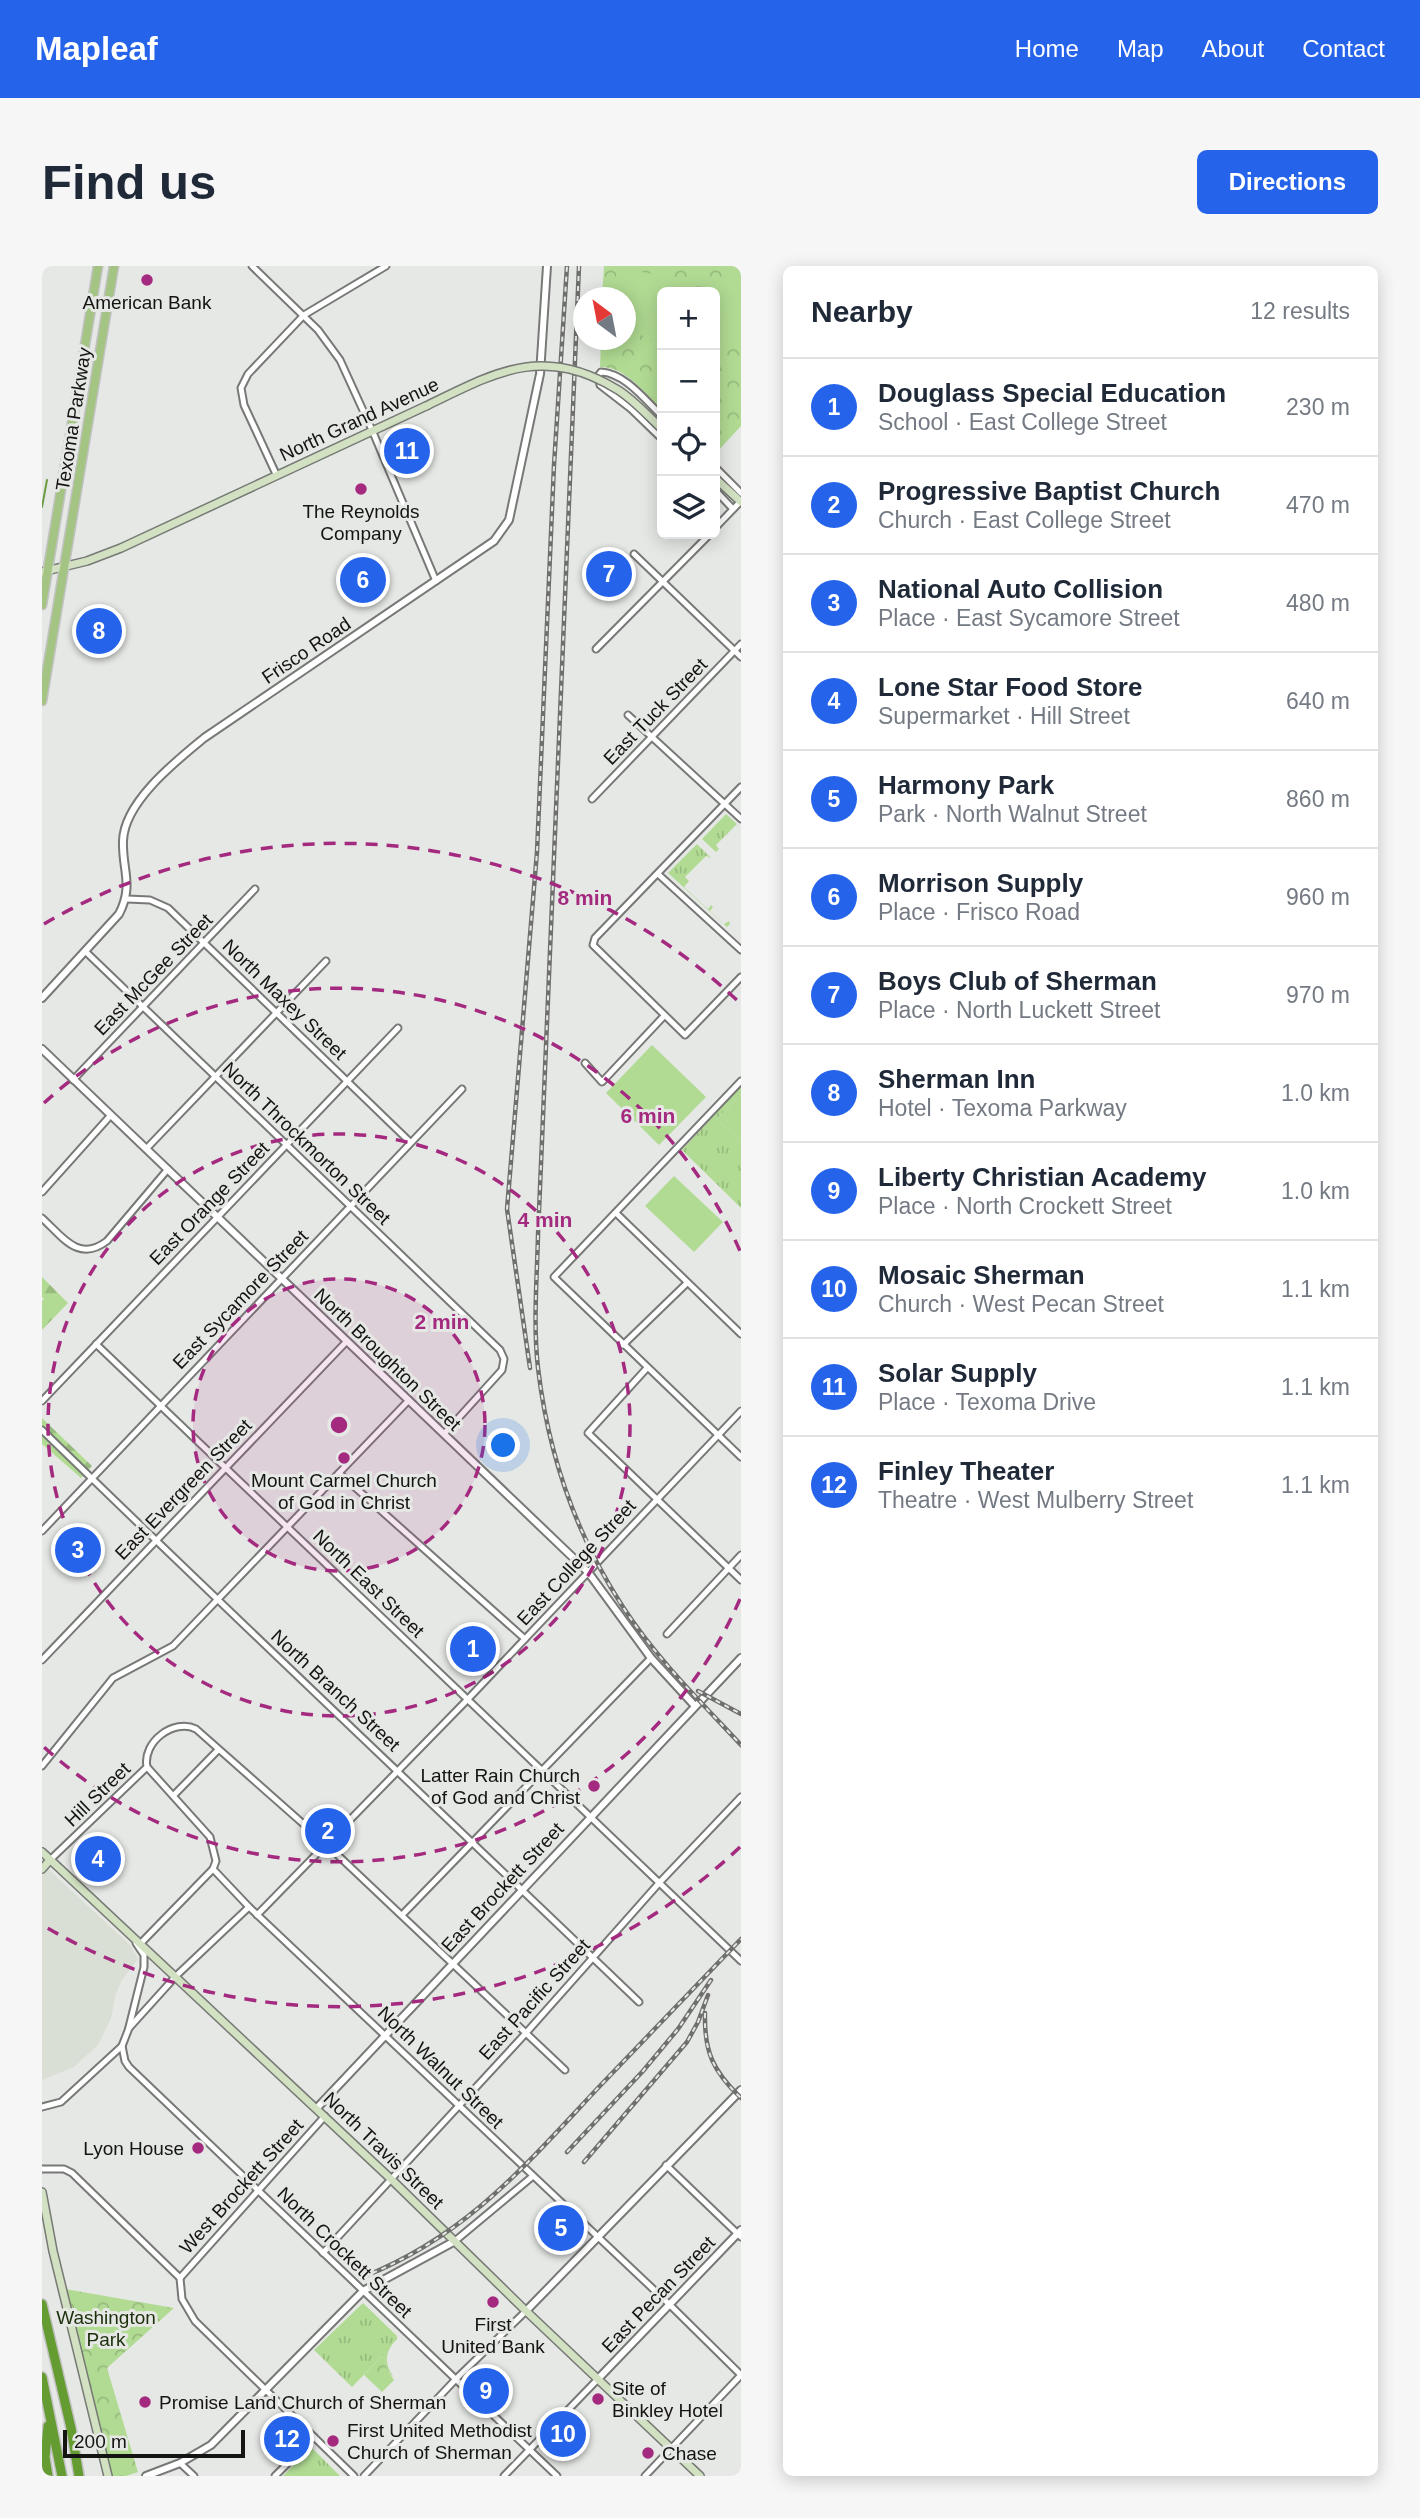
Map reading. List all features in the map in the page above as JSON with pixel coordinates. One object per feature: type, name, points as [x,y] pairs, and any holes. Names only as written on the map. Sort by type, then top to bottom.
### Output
[{"type":"highway","points":[[42,2304],[71,2428],[79,2476]]},
{"type":"highway","points":[[42,2377],[61,2471]]},
{"type":"highway","points":[[48,2474],[46,2457],[49,2416]]},
{"type":"main road","name":"Texoma Parkway","points":[[42,604],[45,571],[98,266]]},
{"type":"main road","name":"Texoma Parkway","points":[[42,701],[114,266]]},
{"type":"main road","name":"North Grand Avenue","points":[[45,571],[121,548],[496,373],[530,365],[575,370],[620,391],[657,424]]},
{"type":"main road","points":[[720,482],[739,504]]},
{"type":"main road","name":"North Travis Street","points":[[42,1852],[317,2108],[699,2476]]},
{"type":"main road","points":[[42,1869],[50,1860]]},
{"type":"main road","points":[[42,2192],[108,2476]]},
{"type":"street","points":[[252,266],[304,315],[340,360],[436,581]]},
{"type":"street","points":[[276,474],[244,405],[241,388],[248,374],[304,315],[386,266]]},
{"type":"street","name":"Frisco Road","points":[[127,899],[122,843],[124,826],[133,808],[176,761],[204,737],[494,541],[509,520],[540,374],[547,266]]},
{"type":"street","points":[[657,434],[600,385],[598,376],[605,372],[626,383],[659,413]]},
{"type":"street","points":[[720,472],[741,493]]},
{"type":"street","points":[[720,493],[739,504],[720,523]]},
{"type":"street","points":[[596,649],[705,539]]},
{"type":"street","points":[[635,554],[741,657]]},
{"type":"street","name":"East Tuck Street","points":[[592,799],[741,644]]},
{"type":"street","points":[[628,715],[741,819]]},
{"type":"street","points":[[741,787],[595,938],[593,945],[685,1035],[741,977]]},
{"type":"street","points":[[658,874],[741,950]]},
{"type":"street","name":"East McGee Street","points":[[73,1080],[255,889]]},
{"type":"street","points":[[42,998],[119,914],[127,899]]},
{"type":"street","name":"North Maxey Street","points":[[127,899],[161,903],[410,1142]]},
{"type":"street","name":"North Throckmorton Street","points":[[85,951],[500,1350],[504,1359],[502,1370],[444,1434]]},
{"type":"street","points":[[147,1148],[326,961]]},
{"type":"street","points":[[584,1063],[602,1082],[664,1016]]},
{"type":"street","name":"East Orange Street","points":[[42,1401],[398,1028]]},
{"type":"street","name":"North Broughton Street","points":[[42,1049],[588,1572],[651,1658],[695,1706]]},
{"type":"street","points":[[741,1081],[554,1277],[741,1457]]},
{"type":"street","name":"East Sycamore Street","points":[[42,1531],[462,1089]]},
{"type":"street","points":[[42,1192],[111,1115]]},
{"type":"street","points":[[42,1218],[75,1248],[89,1250],[97,1247],[107,1241],[168,1169]]},
{"type":"street","points":[[616,1213],[741,1335]]},
{"type":"street","points":[[623,1345],[687,1283]]},
{"type":"street","name":"East Evergreen Street","points":[[42,1660],[347,1341]]},
{"type":"street","name":"North East Street","points":[[96,1344],[741,1961]]},
{"type":"street","points":[[647,1368],[588,1433],[741,1580]]},
{"type":"street","points":[[42,1766],[113,1678],[173,1646],[409,1400]]},
{"type":"street","name":"East College Street","points":[[257,1915],[468,1699],[741,1411]]},
{"type":"street","name":"North Branch Street","points":[[42,1430],[639,2002]]},
{"type":"street","points":[[339,1474],[525,1639]]},
{"type":"street","points":[[667,1634],[741,1555]]},
{"type":"street","points":[[402,1915],[651,1658]]},
{"type":"street","name":"East Brockett Street","points":[[317,2108],[741,1658]]},
{"type":"street","name":"Hill Street","points":[[50,1860],[147,1767],[145,1758],[161,1735],[179,1725],[188,1725],[218,1750]]},
{"type":"street","points":[[174,1795],[218,1750],[326,1844],[565,2070]]},
{"type":"street","points":[[141,1943],[213,1869],[216,1861],[210,1837],[147,1767]]},
{"type":"street","name":"East Pacific Street","points":[[323,2253],[526,2033],[660,1882],[741,1797]]},
{"type":"street","name":"North Walnut Street","points":[[213,1869],[257,1915],[741,2375]]},
{"type":"street","points":[[129,2028],[176,1976],[249,1907]]},
{"type":"street","points":[[42,2107],[61,2102],[122,2046],[144,1967],[144,1955],[128,1931]]},
{"type":"street","name":"North Crockett Street","points":[[122,2046],[129,2067],[557,2476]]},
{"type":"street","points":[[364,2476],[741,2090]]},
{"type":"street","name":"West Brockett Street","points":[[180,2278],[324,2116]]},
{"type":"street","points":[[666,2165],[740,2234]]},
{"type":"street","points":[[42,2169],[64,2169],[72,2172],[180,2278],[182,2299],[195,2320],[354,2476]]},
{"type":"street","points":[[146,2476],[211,2445],[363,2291],[456,2241],[533,2176]]},
{"type":"street","name":"East Pecan Street","points":[[597,2380],[740,2234]]},
{"type":"street","points":[[645,2476],[741,2375]]},
{"type":"street","points":[[504,2476],[597,2380]]},
{"type":"street","points":[[275,2476],[314,2437]]},
{"type":"street","points":[[180,2462],[194,2476]]},
{"type":"shaded area","points":[[48,1869],[130,1945],[138,1959],[122,1980],[116,1993],[111,2018],[98,2045],[74,2067],[42,2080],[42,1872]]},
{"type":"green space","points":[[604,266],[741,266],[741,426],[720,449],[720,287],[657,287],[657,405],[626,376],[618,371],[600,367],[601,350],[636,350],[636,287],[603,287]]},
{"type":"green space","points":[[616,268],[678,278],[682,282],[681,287],[657,287],[657,342],[641,335],[636,330],[636,287],[616,287]]},
{"type":"green space","points":[[708,282],[741,287],[741,342],[720,349],[720,287],[704,285]]},
{"type":"green space","points":[[726,814],[737,824],[716,845],[719,849],[716,852],[702,839]]},
{"type":"green space","points":[[697,844],[711,858],[706,856],[685,877],[689,881],[684,887],[708,909],[711,905],[713,907],[710,911],[724,924],[729,921],[727,927],[668,873]]},
{"type":"green space","points":[[652,1045],[706,1097],[659,1145],[606,1093]]},
{"type":"green space","points":[[741,1086],[741,1094],[717,1119],[741,1142],[741,1208],[682,1150]]},
{"type":"green space","points":[[741,1094],[741,1142],[717,1119]]},
{"type":"green space","points":[[674,1176],[723,1222],[694,1252],[645,1206]]},
{"type":"green space","points":[[42,1277],[68,1303],[42,1330],[44,1299]]},
{"type":"green space","points":[[42,1418],[92,1466],[81,1478],[42,1444]]},
{"type":"green space","points":[[553,2207],[583,2235],[570,2252],[538,2222]]},
{"type":"green space","name":"Washington Park","points":[[65,2289],[174,2308],[107,2368],[138,2472],[126,2476],[113,2476],[111,2473]]},
{"type":"green space","points":[[363,2303],[397,2336],[387,2358],[395,2379],[381,2357],[352,2387],[314,2350]]},
{"type":"green space","points":[[381,2357],[384,2358],[394,2380],[382,2392],[364,2375]]},
{"type":"green space","points":[[312,2448],[340,2476],[283,2476]]},
{"type":"waterway","points":[[42,507],[47,480]]},
{"type":"railway","points":[[530,1368],[507,1209],[537,852],[554,465],[567,266]]},
{"type":"railway","points":[[579,266],[538,1235],[538,1368],[557,1462],[578,1522],[606,1580],[650,1644],[741,1745]]},
{"type":"railway","points":[[698,1691],[741,1714]]},
{"type":"railway","points":[[363,2277],[433,2241],[491,2197],[544,2146],[741,1939]]},
{"type":"railway","points":[[567,2152],[643,2071],[678,2029],[711,1980]]},
{"type":"railway","points":[[584,2162],[687,2042],[708,1995]]},
{"type":"railway","points":[[705,2013],[706,2039],[712,2060],[723,2079],[741,2098]]},
{"type":"place","name":"American Bank","points":[[147,280]]},
{"type":"place","name":"Solar Supply","points":[[407,451]]},
{"type":"place","name":"The Reynolds Company","points":[[361,489]]},
{"type":"place","name":"Boys Club of Sherman","points":[[609,574]]},
{"type":"place","name":"Morrison Supply","points":[[363,580]]},
{"type":"place","name":"Sherman Inn","points":[[99,631]]},
{"type":"place","name":"Mount Carmel Church of God in Christ","points":[[344,1458]]},
{"type":"place","name":"National Auto Collision","points":[[78,1550]]},
{"type":"place","name":"Douglass Special Education","points":[[473,1649]]},
{"type":"place","name":"Latter Rain Church of God and Christ","points":[[594,1786]]},
{"type":"place","name":"Progressive Baptist Church","points":[[328,1831]]},
{"type":"place","name":"Lone Star Food Store","points":[[98,1859]]},
{"type":"place","name":"Lyon House","points":[[198,2148]]},
{"type":"place","name":"Harmony Park","points":[[561,2228]]},
{"type":"place","name":"First United Bank","points":[[493,2302]]},
{"type":"place","name":"Liberty Christian Academy","points":[[486,2391]]},
{"type":"place","name":"Site of Binkley Hotel","points":[[598,2399]]},
{"type":"place","name":"Promise Land Church of Sherman","points":[[145,2402]]},
{"type":"place","name":"Mosaic Sherman","points":[[563,2434]]},
{"type":"place","name":"Finley Theater","points":[[287,2439]]},
{"type":"place","name":"First United Methodist Church of Sherman","points":[[333,2441]]},
{"type":"place","name":"Chase","points":[[648,2453]]}]
